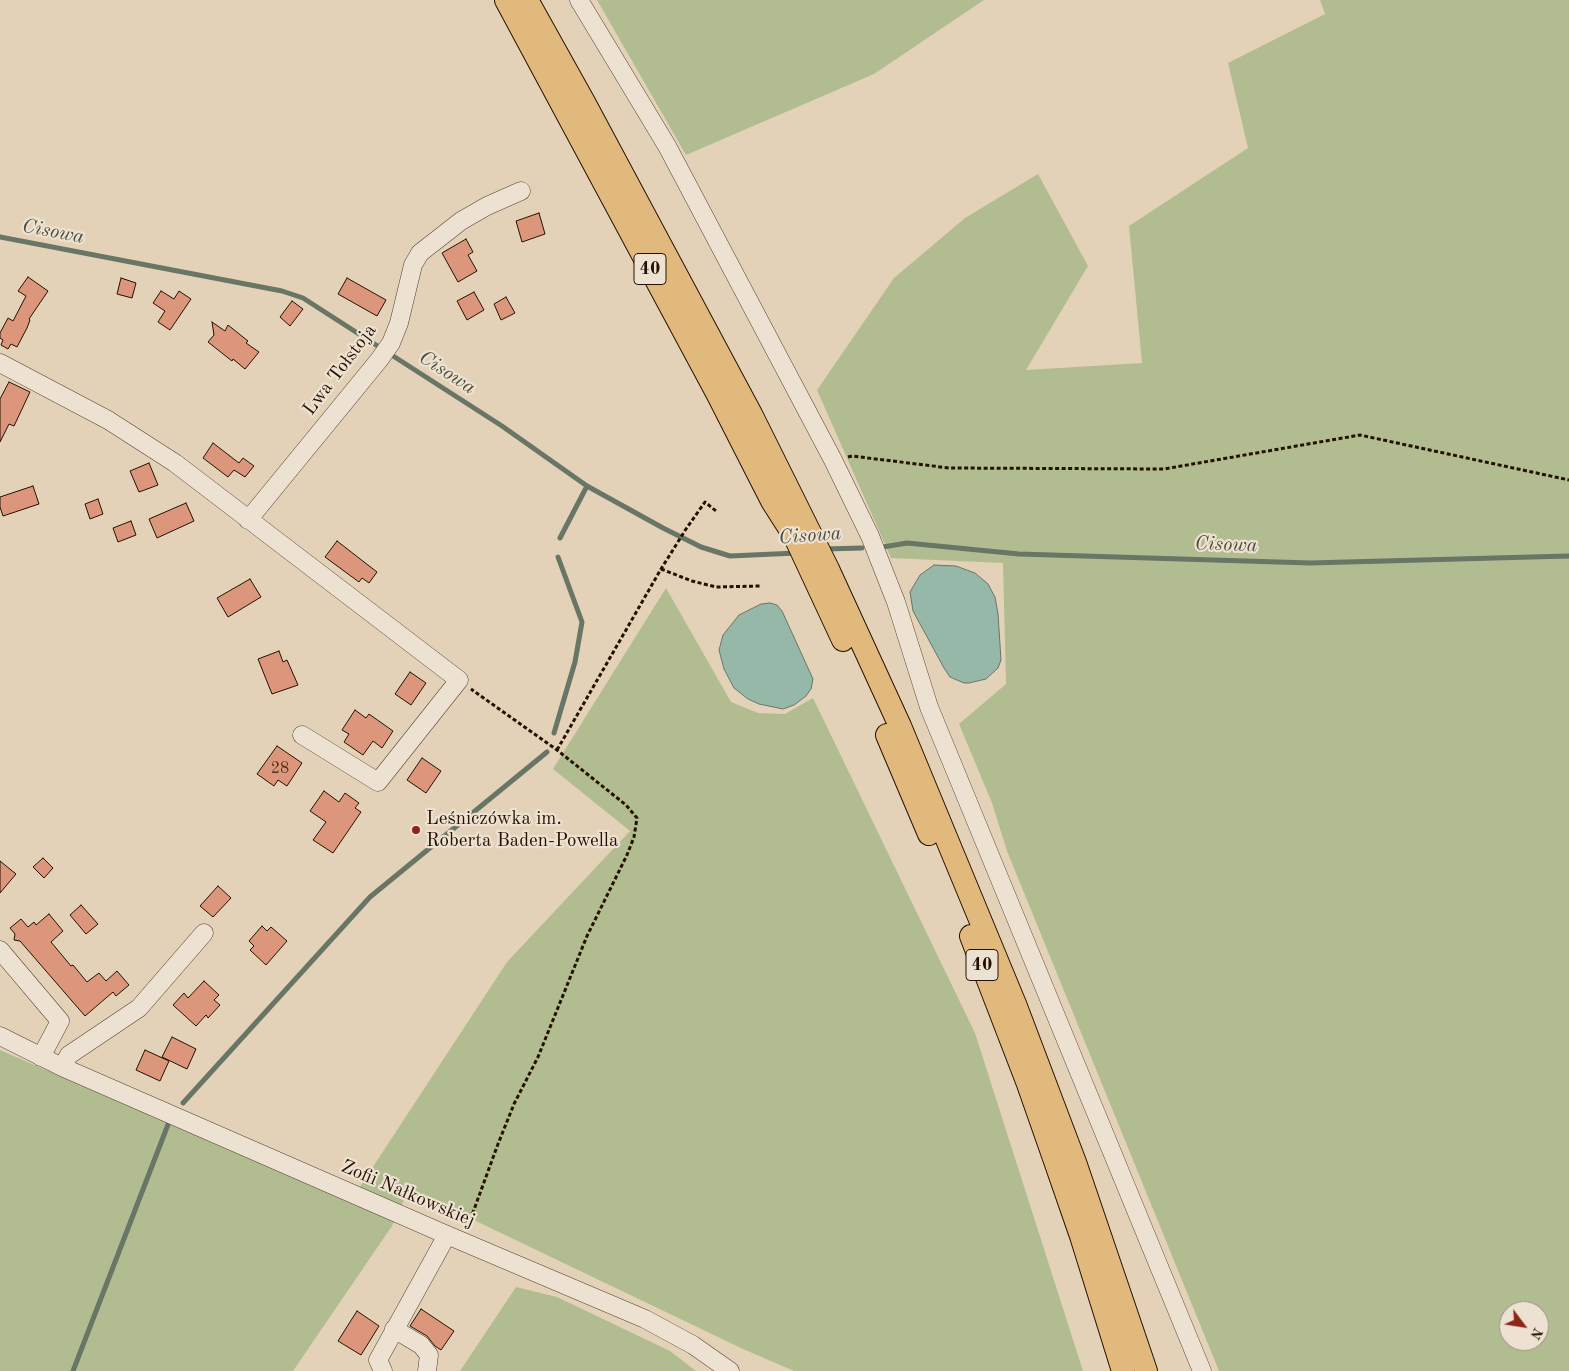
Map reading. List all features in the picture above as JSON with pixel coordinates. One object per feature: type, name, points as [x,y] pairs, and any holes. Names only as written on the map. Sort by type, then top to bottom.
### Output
[{"type":"main road","name":"40","points":[[506,0],[717,393],[772,501],[803,536]]},
{"type":"main road","name":"40","points":[[527,0],[698,312],[752,416],[803,536],[928,790],[1015,1004],[1091,1209],[1146,1371]]},
{"type":"main road","name":"40","points":[[820,570],[997,1003],[1028,1084],[1077,1227],[1123,1371]]},
{"type":"street","points":[[580,0],[667,146],[832,460],[873,544],[896,602],[930,708],[1202,1371]]},
{"type":"street","name":"Lwa Tołstoja","points":[[248,520],[391,343],[399,323],[413,265],[420,254],[461,221],[487,206],[521,191]]},
{"type":"street","points":[[0,363],[108,420],[174,463],[459,680],[378,782],[302,735]]},
{"type":"street","points":[[62,1067],[69,1055],[139,1008],[204,933]]},
{"type":"street","points":[[0,950],[60,1021],[41,1057]]},
{"type":"street","name":"Zofii Nałkowskiej","points":[[0,1036],[62,1067],[645,1319],[693,1345],[730,1371]]},
{"type":"street","points":[[383,1371],[378,1360],[394,1329],[455,1238]]},
{"type":"street","points":[[394,1329],[421,1345],[429,1355],[427,1371]]},
{"type":"path","points":[[832,460],[852,456],[949,468],[1164,469],[1360,435],[1569,480]]},
{"type":"path","points":[[557,750],[675,544],[705,502],[716,511]]},
{"type":"path","points":[[661,568],[692,581],[716,587],[760,586]]},
{"type":"path","points":[[455,1238],[514,1104],[538,1057],[587,936],[627,854],[634,837],[637,818],[626,805],[557,750],[459,680]]},
{"type":"shaded area","points":[[597,0],[984,0],[874,74],[686,155]]},
{"type":"shaded area","points":[[1320,0],[1569,0],[1569,1371],[1219,1371],[1007,851],[992,803],[959,724],[1006,684],[1003,563],[891,558],[817,390],[894,278],[965,218],[1038,174],[1088,266],[1026,370],[1142,363],[1129,226],[1248,148],[1228,63],[1325,14]]},
{"type":"shaded area","points":[[934,565],[956,566],[975,573],[988,584],[995,597],[1001,660],[998,668],[986,679],[964,683],[950,677],[913,611],[910,592],[920,575]]},
{"type":"shaded area","points":[[666,588],[731,702],[758,713],[785,714],[813,698],[975,1033],[1083,1371],[794,1371],[743,1349],[409,1189],[392,1226],[293,1371],[0,1371],[0,1050],[350,1202],[507,962],[630,831],[553,769]]},
{"type":"shaded area","points":[[770,603],[777,605],[782,611],[813,679],[811,689],[806,696],[794,705],[783,709],[759,704],[748,699],[734,688],[724,669],[719,650],[723,635],[739,615],[761,604]]},
{"type":"shaded area","points":[[516,1287],[557,1297],[670,1351],[696,1371],[460,1371]]},
{"type":"building","points":[[539,213],[545,234],[522,242],[516,221]]},
{"type":"building","points":[[466,239],[473,252],[468,255],[477,271],[458,282],[442,253]]},
{"type":"building","points":[[28,277],[48,291],[29,319],[27,328],[17,347],[11,344],[8,349],[1,345],[3,340],[0,338],[0,333],[8,318],[13,321],[26,296],[18,291]]},
{"type":"building","points":[[121,278],[136,283],[132,298],[117,294]]},
{"type":"building","points":[[347,278],[386,300],[377,316],[338,294]]},
{"type":"building","points":[[161,291],[174,299],[179,291],[191,299],[170,330],[158,322],[165,311],[153,303]]},
{"type":"building","points":[[474,292],[484,310],[467,320],[457,301]]},
{"type":"building","points":[[506,297],[515,313],[501,320],[494,304]]},
{"type":"building","points":[[292,301],[303,309],[290,326],[280,317]]},
{"type":"building","points":[[212,322],[225,331],[228,325],[248,341],[246,343],[259,352],[245,369],[208,342],[214,335]]},
{"type":"building","points":[[9,382],[30,392],[14,426],[9,424],[0,442],[0,399]]},
{"type":"building","points":[[213,443],[239,463],[243,458],[254,466],[245,477],[234,470],[228,477],[203,458]]},
{"type":"building","points":[[149,463],[158,485],[139,492],[130,471]]},
{"type":"building","points":[[33,486],[39,504],[3,516],[0,507],[0,497]]},
{"type":"building","points":[[98,499],[103,514],[90,519],[85,504]]},
{"type":"building","points":[[186,503],[194,521],[157,538],[149,519]]},
{"type":"building","points":[[131,521],[136,535],[118,542],[113,528]]},
{"type":"building","points":[[337,541],[377,572],[369,583],[362,578],[359,582],[325,557]]},
{"type":"building","points":[[250,579],[261,597],[228,617],[217,598]]},
{"type":"building","points":[[279,651],[283,662],[287,660],[298,685],[272,694],[258,659]]},
{"type":"building","points":[[410,672],[426,683],[411,705],[395,694]]},
{"type":"building","points":[[355,710],[366,718],[369,714],[393,731],[382,748],[373,741],[363,755],[344,742],[349,734],[342,730]]},
{"type":"building","points":[[277,746],[302,763],[287,786],[278,780],[274,786],[257,774]]},
{"type":"building","points":[[422,758],[441,771],[426,793],[407,780]]},
{"type":"building","points":[[324,791],[339,802],[345,793],[359,803],[355,808],[361,812],[333,853],[313,840],[326,822],[310,811]]},
{"type":"building","points":[[43,858],[53,868],[44,878],[33,867]]},
{"type":"building","points":[[0,861],[16,874],[0,893]]},
{"type":"building","points":[[218,886],[231,898],[213,917],[200,906]]},
{"type":"building","points":[[81,905],[98,924],[86,934],[70,915]]},
{"type":"building","points":[[49,914],[63,931],[51,942],[87,982],[99,973],[106,981],[117,971],[129,985],[116,996],[113,992],[85,1016],[20,941],[14,940],[15,934],[10,928],[21,919],[28,927],[34,922],[36,925]]},
{"type":"building","points":[[262,926],[267,931],[271,927],[287,941],[266,965],[250,950],[254,946],[249,941]]},
{"type":"building","points":[[204,981],[219,995],[214,1000],[220,1005],[208,1018],[206,1015],[196,1026],[173,1005],[184,993],[188,998]]},
{"type":"building","points":[[172,1037],[196,1049],[187,1069],[162,1057]]},
{"type":"building","points":[[145,1050],[169,1061],[160,1081],[136,1070]]},
{"type":"building","points":[[421,1309],[454,1331],[441,1350],[427,1336],[410,1326]]},
{"type":"building","points":[[357,1311],[379,1326],[361,1355],[338,1341]]},
{"type":"waterway","name":"Cisowa","points":[[0,237],[282,291],[303,298],[502,426],[587,486],[663,528],[701,547],[730,556],[797,553]]},
{"type":"waterway","points":[[560,538],[587,486]]},
{"type":"waterway","name":"Cisowa","points":[[883,547],[907,543],[1019,554],[1310,563],[1569,556]]},
{"type":"waterway","name":"Cisowa","points":[[825,549],[862,548]]},
{"type":"waterway","points":[[554,733],[575,662],[582,622],[558,557]]},
{"type":"waterway","points":[[183,1103],[370,897],[547,752]]},
{"type":"waterway","points":[[73,1371],[169,1122]]},
{"type":"place","name":"Leśniczówka im. Roberta Baden-Powella","points":[[416,830]]}]
